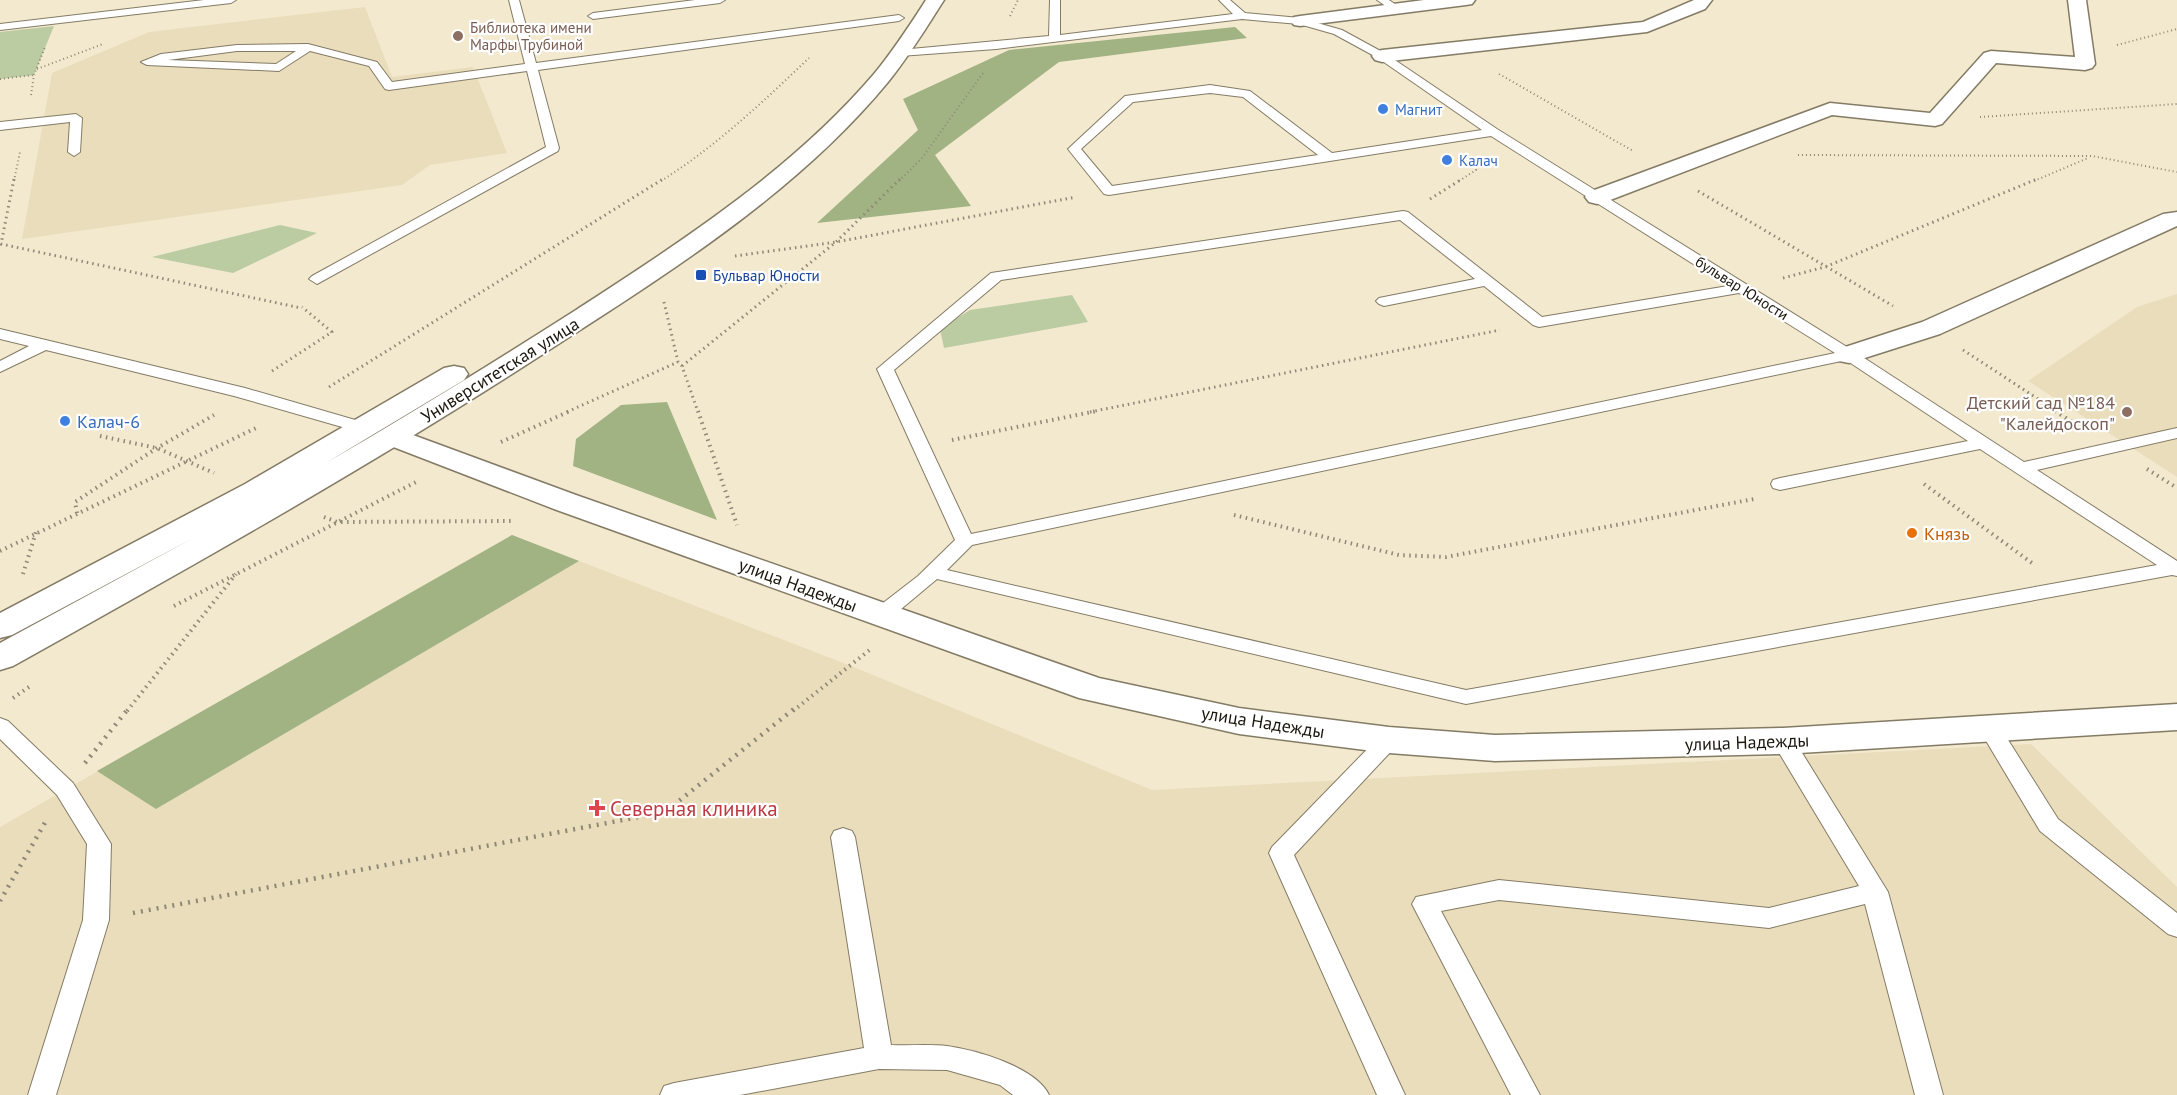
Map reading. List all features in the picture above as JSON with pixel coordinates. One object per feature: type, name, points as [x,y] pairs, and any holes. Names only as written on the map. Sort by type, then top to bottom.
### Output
[{"type":"street","name":"Университетская улица","points":[[0,658],[665,265],[747,204],[817,144],[871,90],[902,30],[935,0]]},
{"type":"street","points":[[1300,21],[1390,5],[1466,0]]},
{"type":"street","points":[[1382,56],[1647,27],[1699,5],[1703,0]]},
{"type":"street","points":[[1597,197],[1830,109],[1935,120],[1991,57],[2085,64],[2077,0]]},
{"type":"street","points":[[1849,355],[1931,328],[2172,219],[2177,219]]},
{"type":"street","name":"Университетская улица","points":[[0,627],[256,490],[378,433]]},
{"type":"street","name":"улица Надежды","points":[[378,433],[891,619],[1092,689],[1239,721],[1389,740],[1495,748],[1784,741],[2177,717]]},
{"type":"lane","points":[[0,27],[231,0]]},
{"type":"lane","points":[[316,279],[553,148],[514,0]]},
{"type":"lane","points":[[593,16],[720,0]]},
{"type":"lane","points":[[1054,0],[1054,39]]},
{"type":"lane","points":[[1224,0],[1242,16]]},
{"type":"lane","name":"бульвар Юности","points":[[308,47],[373,64],[389,86],[842,27],[902,30],[948,51],[1242,16],[1300,21],[1338,32],[1382,56],[1493,132],[1849,355],[2176,569]]},
{"type":"lane","points":[[308,47],[279,68],[147,62],[161,57],[237,48],[308,47]]},
{"type":"lane","points":[[1329,157],[1246,94],[1210,89],[1129,99],[1074,149],[1109,191],[1493,132]]},
{"type":"lane","points":[[0,126],[76,118],[74,152]]},
{"type":"lane","points":[[965,541],[885,369],[996,276],[1403,215],[1539,322],[1742,288]]},
{"type":"lane","points":[[1384,301],[1487,281]]},
{"type":"lane","points":[[0,334],[239,392],[378,433]]},
{"type":"lane","points":[[0,367],[43,345]]},
{"type":"lane","points":[[891,619],[965,541],[1849,355]]},
{"type":"lane","points":[[2021,468],[2177,432]]},
{"type":"lane","points":[[1780,484],[1983,443]]},
{"type":"lane","points":[[934,573],[1466,697],[2176,569]]},
{"type":"lane","points":[[0,726],[65,789],[99,844],[96,920],[42,1095]]},
{"type":"lane","points":[[1990,729],[2049,825],[2177,927]]},
{"type":"lane","points":[[1389,740],[1281,853],[1391,1095]]},
{"type":"lane","points":[[1784,741],[1875,892],[1929,1095]]},
{"type":"lane","points":[[843,837],[879,1057]]},
{"type":"lane","points":[[1526,1095],[1425,904],[1499,890],[1769,918],[1875,892]]},
{"type":"lane","points":[[674,1095],[879,1057],[947,1058],[1008,1075],[1035,1095]]},
{"type":"path","points":[[2084,54],[2177,28]]},
{"type":"path","points":[[1452,47],[1931,328],[2177,488]]},
{"type":"path","points":[[320,392],[684,166],[771,95],[813,55]]},
{"type":"path","points":[[682,366],[836,242],[922,158],[984,72]]},
{"type":"path","points":[[0,79],[34,75],[27,123],[1,244],[301,308]]},
{"type":"path","points":[[1935,120],[2177,104]]},
{"type":"path","points":[[1403,215],[1476,170],[1459,137]]},
{"type":"path","points":[[1627,148],[1639,149]]},
{"type":"path","points":[[1793,155],[2092,156],[2177,172]]},
{"type":"path","points":[[1742,288],[1825,267],[2092,156]]},
{"type":"path","points":[[729,256],[836,242],[1109,191]]},
{"type":"path","points":[[673,296],[663,303],[678,362],[682,366],[739,529]]},
{"type":"path","points":[[921,446],[1539,322]]},
{"type":"path","points":[[265,375],[332,332]]},
{"type":"path","points":[[494,445],[678,362]]},
{"type":"path","points":[[77,513],[75,502],[157,448],[221,411],[239,392]]},
{"type":"path","points":[[0,551],[263,424]]},
{"type":"path","points":[[100,436],[157,448],[218,475]]},
{"type":"path","points":[[1892,461],[2067,588]]},
{"type":"path","points":[[165,611],[418,482]]},
{"type":"path","points":[[1168,498],[1400,555],[1446,557],[1755,498],[1780,484]]},
{"type":"path","points":[[22,577],[36,532]]},
{"type":"path","points":[[0,901],[65,789],[237,573]]},
{"type":"path","points":[[96,920],[665,812],[851,666],[891,619]]},
{"type":"path","points":[[19,694],[36,683]]},
{"type":"shaded area","points":[[365,7],[392,77],[473,67],[507,153],[430,165],[402,185],[22,239],[52,73],[149,32]]},
{"type":"shaded area","name":"Детский сад №184 \"Калейдоскоп\"","points":[[2177,294],[2177,477],[2028,381],[2137,307]]},
{"type":"shaded area","name":"Северная клиника","points":[[512,535],[851,666],[1152,790],[2031,744],[2177,887],[2177,1095],[0,1095],[0,827]]},
{"type":"green space","points":[[54,26],[34,75],[0,79],[0,32]]},
{"type":"green space","points":[[1235,27],[1247,38],[1059,62],[935,155],[971,206],[817,223],[918,130],[903,99],[1009,50]]},
{"type":"green space","points":[[280,225],[317,233],[233,273],[152,257]]},
{"type":"green space","points":[[1072,295],[1088,322],[944,348],[940,329],[970,310]]},
{"type":"green space","points":[[667,402],[717,520],[573,466],[576,439],[621,405]]},
{"type":"green space","points":[[512,535],[579,561],[156,809],[97,771]]},
{"type":"place","name":"Библиотека имени Марфы Трубиной","points":[[458,36]]},
{"type":"place","name":"Магнит","points":[[1383,109]]},
{"type":"place","name":"Калач","points":[[1447,160]]},
{"type":"place","name":"Бульвар Юности","points":[[701,275]]},
{"type":"place","name":"Детский сад №184 \"Калейдоскоп\"","points":[[2127,412]]},
{"type":"place","name":"Калач-6","points":[[65,421]]},
{"type":"place","name":"Князь","points":[[1912,533]]},
{"type":"place","name":"Северная клиника","points":[[597,808]]}]
